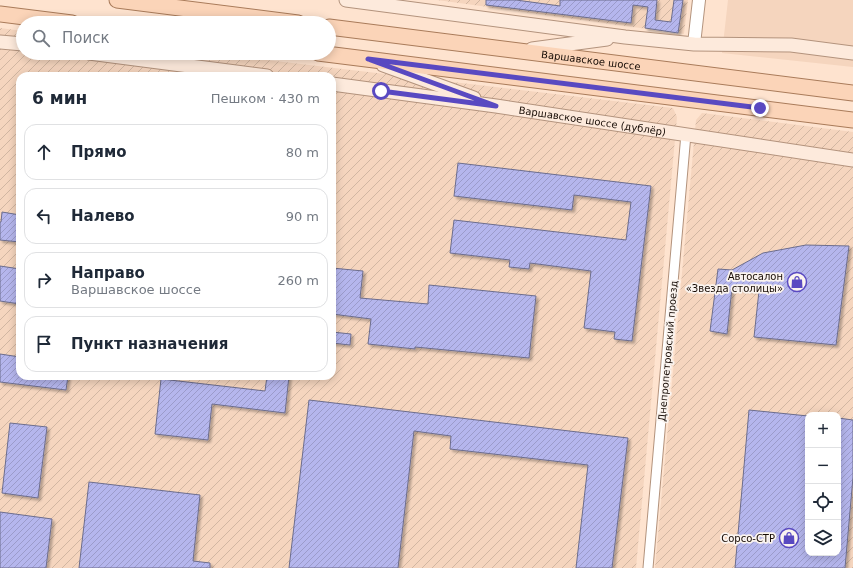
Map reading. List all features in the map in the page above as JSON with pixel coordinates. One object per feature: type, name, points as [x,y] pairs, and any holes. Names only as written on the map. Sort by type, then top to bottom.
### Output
[{"type":"main road","points":[[117,0],[243,16]]},
{"type":"main road","points":[[346,0],[694,44],[791,45],[853,53]]},
{"type":"main road","points":[[0,14],[16,16]]},
{"type":"main road","name":"Варшавское шоссе","points":[[336,28],[853,93]]},
{"type":"main road","points":[[520,51],[625,36]]},
{"type":"main road","points":[[0,42],[16,43]]},
{"type":"main road","points":[[336,55],[853,120]]},
{"type":"main road","points":[[368,59],[496,106]]},
{"type":"main road","points":[[143,60],[236,72]]},
{"type":"main road","name":"Варшавское шоссе (дублёр)","points":[[336,85],[496,106],[853,160]]},
{"type":"street","points":[[694,44],[699,0]]},
{"type":"street","name":"Днепропетровский проезд","points":[[648,568],[686,134]]},
{"type":"shaded area","points":[[437,0],[688,0],[684,34]]},
{"type":"shaded area","points":[[728,0],[853,0],[853,67],[722,53]]},
{"type":"shaded area","points":[[0,28],[16,30],[16,60],[267,60],[673,108],[677,117],[636,568],[0,568]]},
{"type":"shaded area","points":[[702,113],[853,132],[853,568],[655,568],[696,120]]},
{"type":"building","points":[[486,0],[516,0],[560,6],[560,0],[657,0],[655,20],[671,22],[674,0],[683,0],[678,33],[645,28],[648,7],[633,5],[631,23],[486,5]]},
{"type":"building","points":[[458,163],[651,186],[632,341],[614,339],[615,332],[584,328],[591,271],[530,263],[529,269],[509,267],[510,260],[450,253],[454,220],[626,240],[631,202],[574,195],[572,210],[454,196]]},
{"type":"building","points":[[2,212],[16,214],[16,242],[0,240]]},
{"type":"building","points":[[806,245],[849,246],[836,345],[754,337],[759,291],[732,288],[727,334],[710,331],[718,269],[732,270],[763,253]]},
{"type":"building","points":[[0,266],[16,268],[16,303],[0,301]]},
{"type":"building","points":[[336,268],[363,271],[360,298],[428,304],[429,285],[536,296],[529,358],[368,344],[371,319],[336,315]]},
{"type":"building","points":[[336,332],[351,334],[350,345],[336,343]]},
{"type":"building","points":[[0,354],[16,356],[16,380],[67,380],[66,390],[0,382]]},
{"type":"building","points":[[161,380],[265,391],[266,380],[289,380],[285,413],[212,404],[208,440],[155,434]]},
{"type":"building","points":[[309,400],[628,438],[612,568],[576,568],[588,465],[450,449],[451,436],[414,431],[398,568],[289,568]]},
{"type":"building","points":[[749,410],[805,416],[805,556],[841,556],[841,418],[853,420],[853,477],[845,568],[735,568]]},
{"type":"building","points":[[10,423],[47,427],[38,498],[2,493]]},
{"type":"building","points":[[89,482],[200,495],[193,561],[210,563],[210,568],[79,568]]},
{"type":"building","points":[[0,512],[52,519],[46,568],[0,568]]},
{"type":"place","name":"Автосалон «Звезда столицы»","points":[[797,282]]},
{"type":"place","name":"Сорсо-СТР","points":[[789,538]]},
{"type":"route","points":[[381,91],[496,106],[368,59],[760,108]]}]
